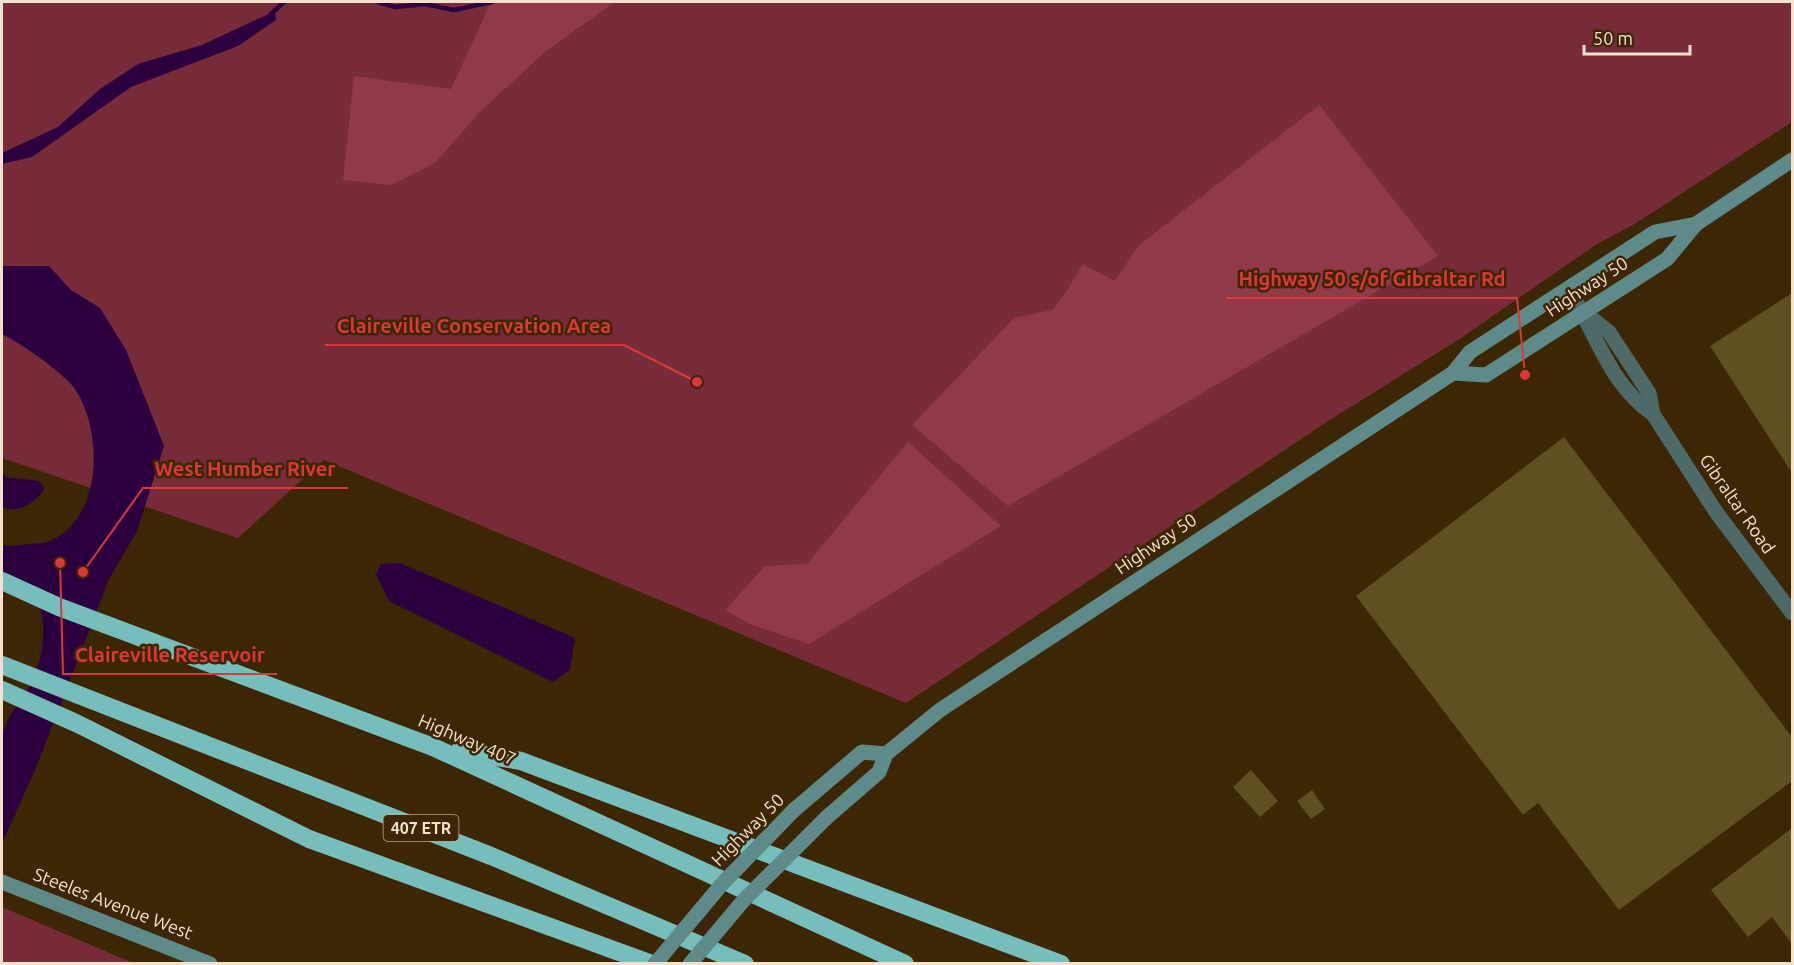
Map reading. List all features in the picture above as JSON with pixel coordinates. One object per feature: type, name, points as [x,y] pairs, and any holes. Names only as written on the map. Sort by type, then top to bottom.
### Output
[{"type":"highway","name":"Highway 407","points":[[2,581],[59,607],[433,747],[905,963]]},
{"type":"highway","name":"407 ETR","points":[[2,665],[491,856],[745,963]]},
{"type":"highway","points":[[2,690],[78,724],[309,840],[654,963]]},
{"type":"highway","points":[[433,747],[521,761],[1061,963]]},
{"type":"main road","name":"Highway 50","points":[[1453,373],[1486,375],[1667,259],[1696,224],[1792,160]]},
{"type":"main road","name":"Highway 50","points":[[690,963],[743,901],[826,818],[879,772],[886,754],[949,703],[1453,373],[1470,352],[1655,232],[1696,224]]},
{"type":"main road","name":"Highway 50","points":[[654,963],[722,884],[794,810],[862,752],[886,754]]},
{"type":"main road","name":"Steeles Avenue West","points":[[5,883],[210,963]]},
{"type":"street","name":"Gibraltar Road","points":[[1568,289],[1584,312],[1609,332],[1649,393],[1653,414],[1716,512],[1792,613]]},
{"type":"shaded area","points":[[2,2],[1792,2],[1792,122],[1633,225],[1597,244],[1461,338],[1322,425],[906,703],[324,460],[238,538],[2,458]]},
{"type":"shaded area","points":[[491,2],[615,2],[546,51],[480,112],[435,163],[391,185],[343,180],[354,76],[451,89]]},
{"type":"shaded area","points":[[275,11],[276,20],[238,46],[131,87],[32,157],[2,164],[2,153],[58,127],[100,89],[138,64],[202,45]]},
{"type":"shaded area","points":[[1319,105],[1438,256],[1008,506],[912,425],[1014,318],[1052,310],[1083,264],[1115,281],[1138,246]]},
{"type":"shaded area","points":[[2,266],[49,266],[71,290],[100,308],[126,350],[164,446],[137,531],[109,579],[35,770],[2,843],[2,741],[6,723],[35,674],[41,654],[43,623],[39,603],[2,588],[2,545],[15,546],[46,542],[69,528],[81,512],[89,493],[93,471],[93,449],[84,407],[75,389],[41,358],[2,334]]},
{"type":"shaded area","points":[[908,442],[1001,526],[809,644],[750,624],[725,610],[765,566],[807,564]]},
{"type":"shaded area","points":[[2,472],[6,477],[39,481],[45,488],[26,506],[14,509],[2,507]]},
{"type":"shaded area","points":[[400,563],[575,638],[570,670],[553,682],[389,601],[376,575],[381,564]]},
{"type":"shaded area","points":[[2,907],[133,963],[2,963]]},
{"type":"building","points":[[1792,293],[1792,473],[1710,346]]},
{"type":"building","points":[[1564,437],[1792,737],[1792,781],[1619,910],[1538,803],[1523,815],[1356,596]]},
{"type":"building","points":[[1251,770],[1278,801],[1260,817],[1233,787]]},
{"type":"building","points":[[1312,790],[1325,809],[1311,819],[1297,801]]},
{"type":"building","points":[[1792,828],[1792,944],[1772,917],[1748,937],[1711,890]]},
{"type":"waterway","points":[[271,14],[284,2]]},
{"type":"waterway","points":[[378,2],[395,7],[425,4],[454,10],[492,2]]},
{"type":"place","name":"Highway 50 s/of Gibraltar Rd","points":[[1525,375]]},
{"type":"place","name":"Claireville Conservation Area","points":[[697,382]]},
{"type":"place","name":"Claireville Reservoir","points":[[60,563]]},
{"type":"place","name":"West Humber River","points":[[83,572]]}]
